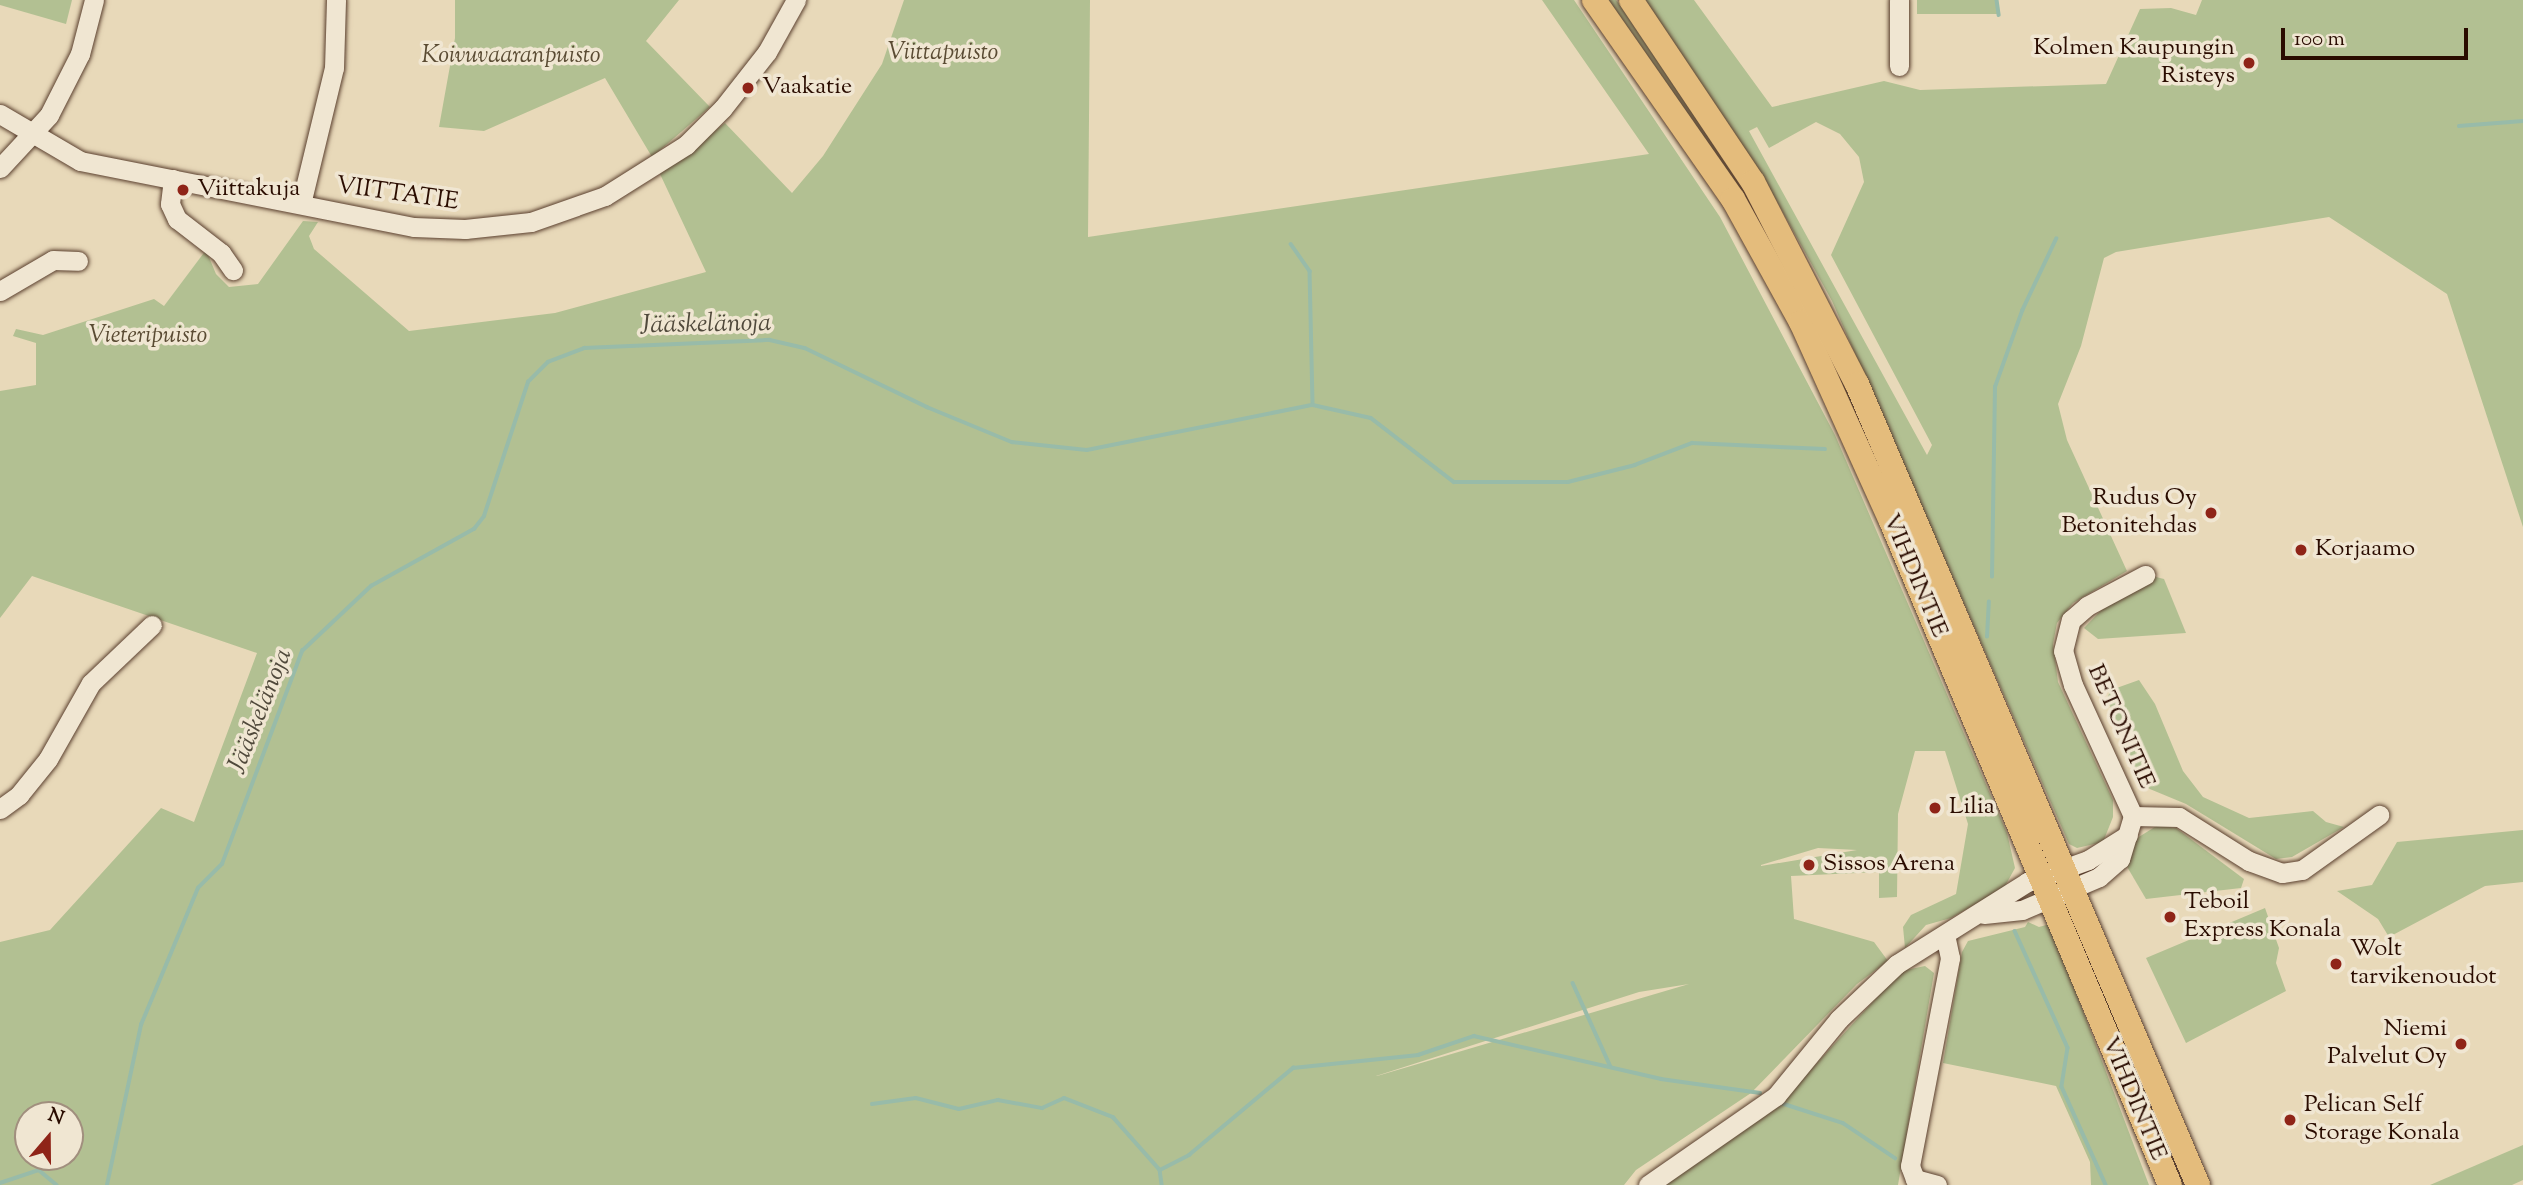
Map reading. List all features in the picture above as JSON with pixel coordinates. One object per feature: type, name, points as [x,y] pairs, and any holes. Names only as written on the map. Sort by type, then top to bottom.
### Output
[{"type":"main road","name":"VIHDINTIE","points":[[1594,0],[1733,198],[1801,322],[1891,520],[2170,1185]]},
{"type":"main road","name":"VIHDINTIE","points":[[1631,0],[1726,136],[1819,307],[1915,515],[2198,1185]]},
{"type":"street","points":[[0,168],[36,134],[80,54],[94,0]]},
{"type":"street","points":[[300,204],[334,68],[336,0]]},
{"type":"street","name":"VIITTATIE","points":[[0,114],[80,161],[300,204],[414,226],[465,229],[543,220],[594,201],[646,173],[703,130],[767,52],[796,0]]},
{"type":"street","points":[[1899,0],[1899,66]]},
{"type":"street","points":[[173,179],[170,204],[177,219],[221,253],[233,270]]},
{"type":"street","points":[[0,291],[53,260],[78,261]]},
{"type":"street","name":"BETONITIE","points":[[2130,826],[2073,685],[2063,650],[2071,620],[2087,606],[2145,575]]},
{"type":"street","points":[[0,809],[19,795],[48,759],[91,683],[152,625]]},
{"type":"street","points":[[1648,1185],[1776,1096],[1839,1019],[1886,972],[1981,915],[2039,876],[2092,858],[2130,826],[2179,817],[2249,861],[2282,873],[2302,870],[2379,815]]},
{"type":"street","points":[[1981,915],[2022,910],[2073,892],[2120,859],[2130,826]]},
{"type":"street","points":[[1937,1185],[1915,1179],[1910,1166],[1950,958],[1945,935]]},
{"type":"green space","points":[[0,0],[72,0],[66,24],[0,5]]},
{"type":"green space","name":"Koivuvaaranpuisto","points":[[455,0],[679,0],[646,41],[710,107],[652,157],[605,78],[484,131],[439,127],[455,38]]},
{"type":"green space","points":[[904,0],[1090,0],[1088,237],[1649,154],[1542,0],[1574,0],[1720,217],[1835,435],[2007,833],[2015,868],[2004,888],[1951,918],[1926,925],[1905,948],[1903,927],[1911,915],[1956,894],[1968,824],[1945,751],[1915,751],[1898,814],[1897,897],[1879,898],[1879,872],[1791,876],[1794,919],[1874,942],[1888,961],[1857,984],[1751,1093],[1636,1170],[1624,1185],[0,1185],[0,942],[50,930],[161,808],[194,822],[257,653],[32,576],[0,618],[0,391],[36,385],[36,343],[13,336],[16,329],[43,335],[154,299],[164,306],[206,250],[216,274],[229,287],[258,284],[303,221],[318,222],[309,236],[314,249],[409,331],[555,313],[706,272],[660,174],[725,123],[792,193],[823,156],[882,64]],"holes":[[[1818,848],[1857,850],[1761,866]],[[1689,984],[1376,1076],[1639,992]]]},
{"type":"green space","points":[[1608,0],[1616,0],[1645,35],[1745,189],[1812,313],[1903,515],[1744,196]]},
{"type":"green space","points":[[1644,0],[1694,0],[1772,107],[1884,81],[1920,90],[2106,84],[2140,9],[2171,8],[2196,15],[2202,0],[2523,0],[2523,527],[2447,294],[2329,217],[2116,252],[2104,258],[2081,346],[2058,404],[2067,440],[2127,571],[2073,603],[2057,623],[2053,644],[2058,682],[2113,800],[2113,817],[2103,842],[2077,848],[2069,844],[1832,301],[1765,180]],"holes":[[[1816,122],[1840,134],[1859,157],[1864,182],[1831,255],[1932,445],[1927,455],[1749,131],[1757,127],[1769,148]]]},
{"type":"green space","points":[[1917,0],[1997,0],[1997,14],[1917,14]]},
{"type":"green space","points":[[2156,577],[2164,579],[2186,633],[2098,639],[2084,628],[2112,599]]},
{"type":"green space","points":[[2139,680],[2155,704],[2183,771],[2203,797],[2249,818],[2313,811],[2326,822],[2344,827],[2292,857],[2276,859],[2186,804],[2145,787],[2137,780],[2107,698],[2111,690]]},
{"type":"green space","points":[[2158,825],[2176,828],[2244,879],[2241,888],[2146,899],[2126,865],[2134,840]]},
{"type":"green space","points":[[2523,830],[2523,882],[2485,886],[2389,937],[2378,919],[2337,891],[2372,885],[2397,842]]},
{"type":"green space","points":[[2265,908],[2279,948],[2276,963],[2286,991],[2186,1043],[2146,958]]},
{"type":"green space","points":[[2028,922],[2039,927],[2050,924],[2149,1185],[2091,1185],[2090,1162],[2056,1086],[1943,1063],[1962,952],[1968,941],[2025,927]]},
{"type":"green space","points":[[1925,966],[1934,973],[1898,1185],[1666,1185],[1784,1099],[1901,971]]},
{"type":"green space","points":[[2523,1145],[2523,1180],[2512,1185],[2430,1185]]},
{"type":"waterway","points":[[1997,0],[1999,15]]},
{"type":"waterway","points":[[2459,126],[2523,121]]},
{"type":"waterway","points":[[1992,577],[1995,387],[2022,311],[2056,239]]},
{"type":"waterway","points":[[1291,244],[1310,271],[1313,404]]},
{"type":"waterway","name":"Jääskelänoja","points":[[107,1185],[141,1025],[198,888],[222,864],[302,651],[371,586],[474,529],[484,516],[528,382],[548,362],[584,348],[770,340],[805,348],[927,407],[1012,442],[1087,450],[1313,405],[1371,418],[1454,482],[1568,482],[1635,465],[1692,443],[1825,449]]},
{"type":"waterway","points":[[1987,637],[1989,602]]},
{"type":"waterway","points":[[2015,931],[2068,1048],[2062,1087],[2106,1185]]},
{"type":"waterway","points":[[1573,983],[1611,1067]]},
{"type":"waterway","points":[[872,1104],[916,1098],[959,1109],[998,1100],[1042,1108],[1064,1098],[1113,1117],[1160,1170],[1189,1155],[1293,1068],[1418,1055],[1474,1036],[1661,1079],[1760,1093]]},
{"type":"waterway","points":[[1781,1103],[1843,1123],[1895,1158]]},
{"type":"waterway","points":[[0,1183],[39,1170],[57,1185]]},
{"type":"waterway","points":[[1160,1170],[1162,1185]]},
{"type":"place","name":"Kolmen Kaupungin Risteys","points":[[2249,63]]},
{"type":"place","name":"Vaakatie","points":[[748,88]]},
{"type":"place","name":"Viittakuja","points":[[183,190]]},
{"type":"place","name":"Rudus Oy Betonitehdas","points":[[2211,513]]},
{"type":"place","name":"Korjaamo","points":[[2301,550]]},
{"type":"place","name":"Lilia","points":[[1935,808]]},
{"type":"place","name":"Sissos Arena","points":[[1809,865]]},
{"type":"place","name":"Teboil Express Konala","points":[[2170,917]]},
{"type":"place","name":"Wolt tarvikenoudot","points":[[2336,964]]},
{"type":"place","name":"Niemi Palvelut Oy","points":[[2461,1044]]},
{"type":"place","name":"Pelican Self Storage Konala","points":[[2290,1120]]},
{"type":"park label","name":"Viittapuisto","points":[[943,54]]},
{"type":"park label","name":"Vieteripuisto","points":[[148,337]]}]
